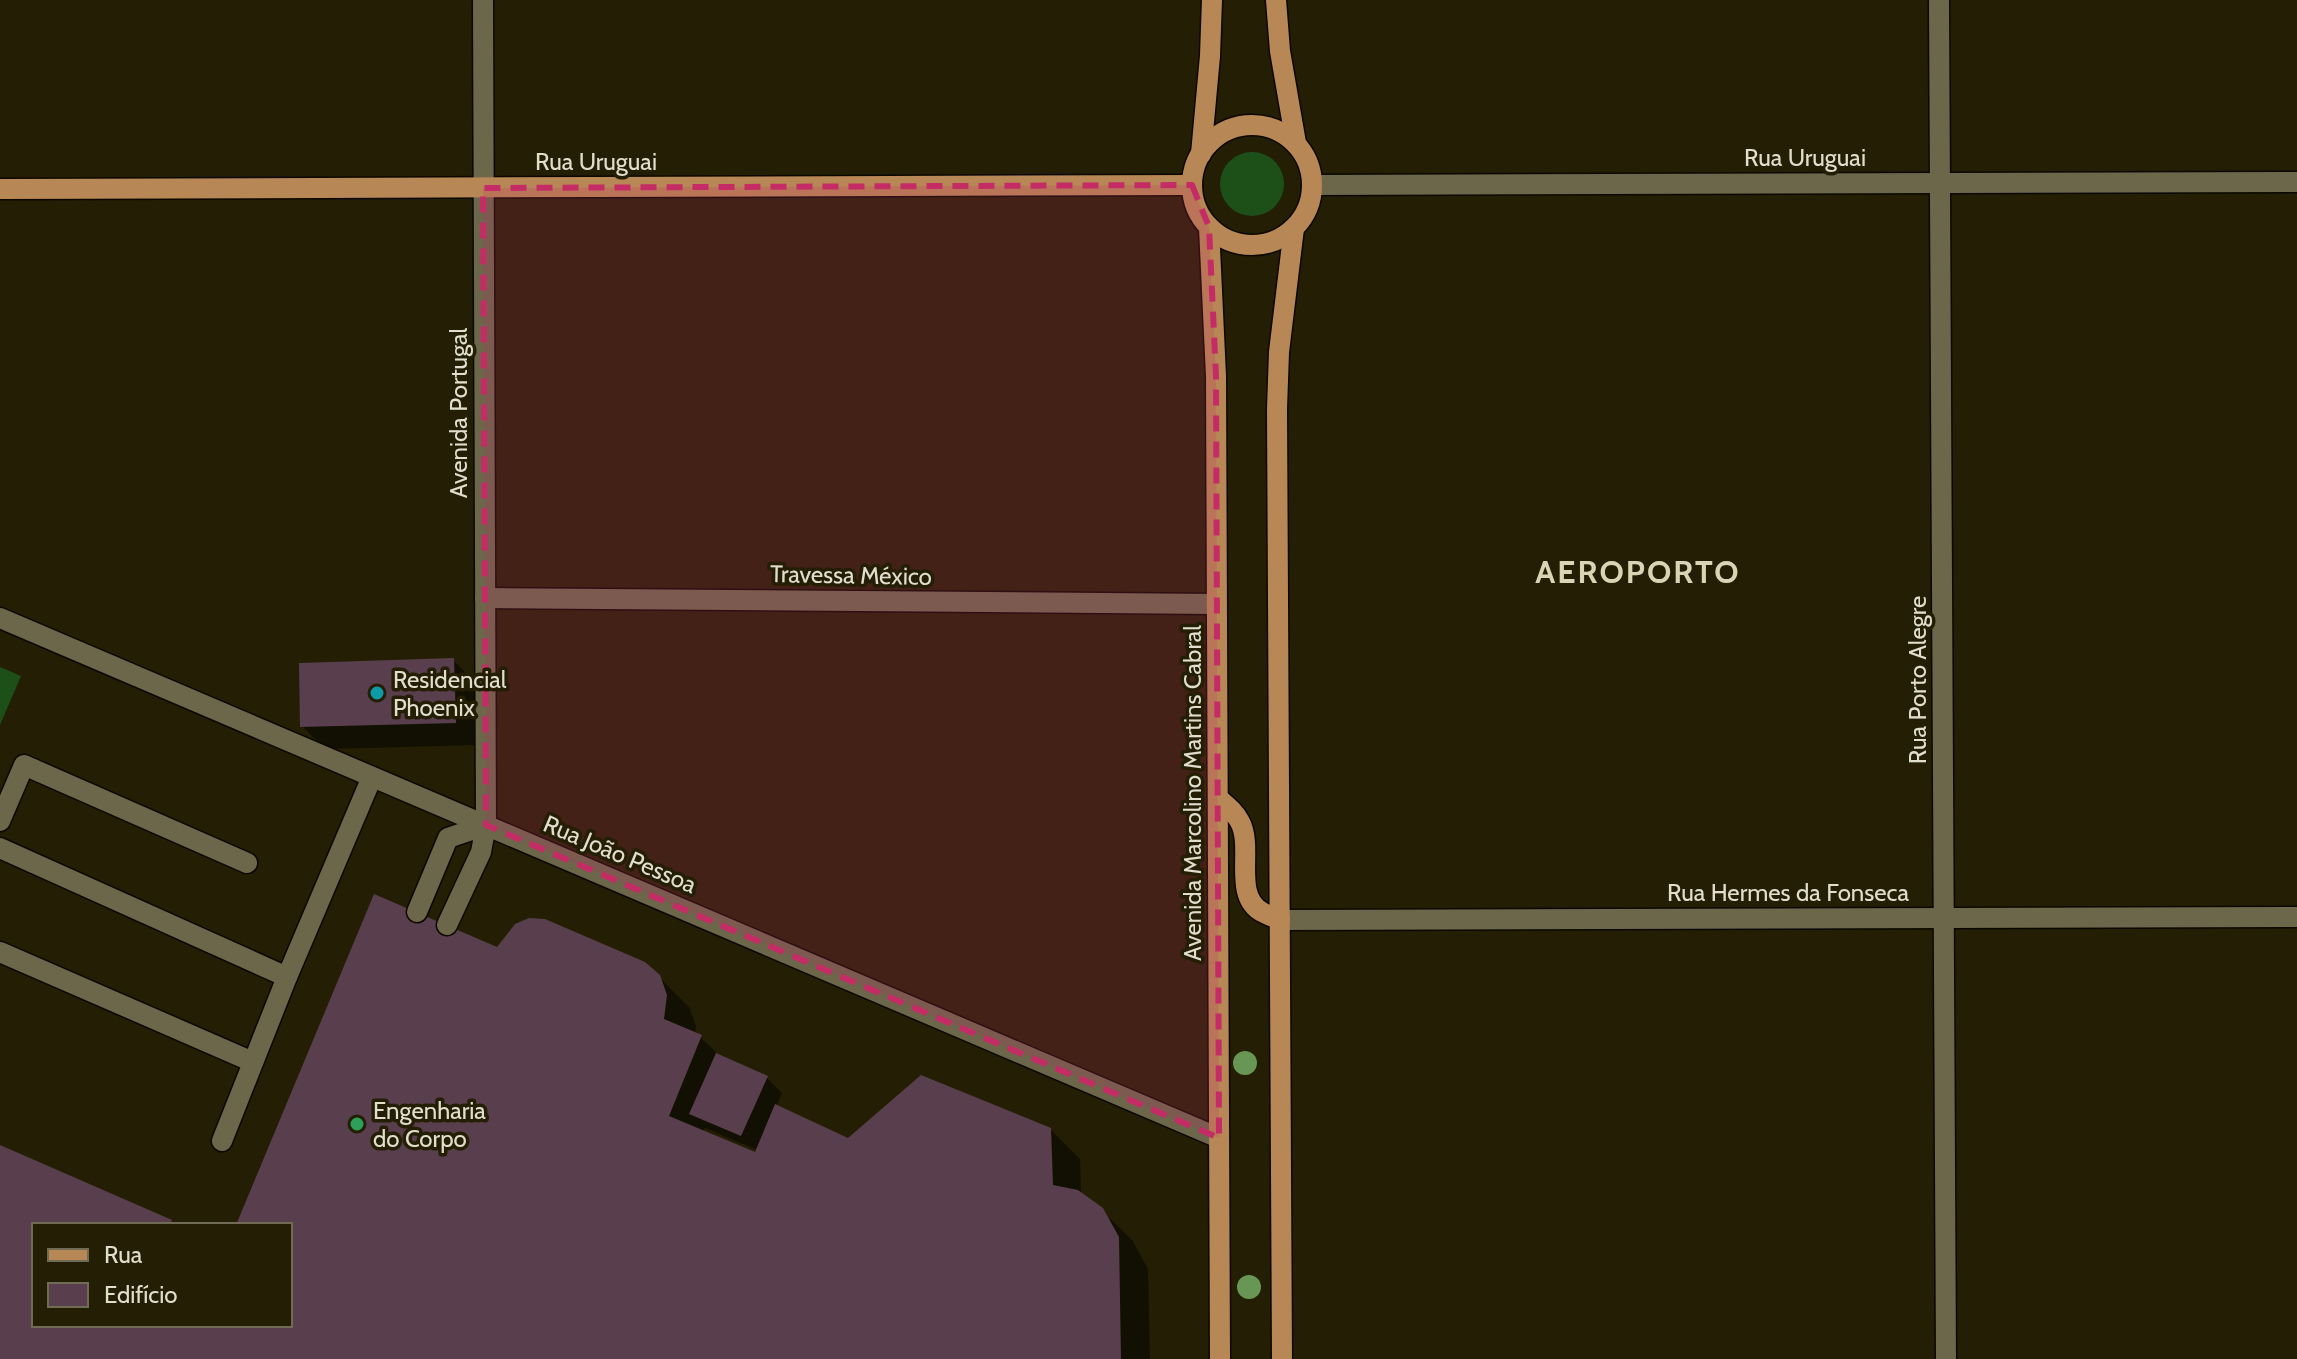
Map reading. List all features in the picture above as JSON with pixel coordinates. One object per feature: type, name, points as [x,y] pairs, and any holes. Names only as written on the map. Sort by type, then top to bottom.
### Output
[{"type":"main road","points":[[1201,154],[1212,0]]},
{"type":"main road","points":[[1276,0],[1280,51],[1296,143]]},
{"type":"main road","points":[[1246,125],[1281,131],[1296,143],[1311,170],[1312,185],[1304,216],[1294,228],[1279,239],[1261,244],[1242,244],[1224,238],[1209,227],[1194,200],[1192,185],[1201,154],[1212,140],[1228,130],[1246,125]]},
{"type":"main road","name":"Rua Uruguai","points":[[0,189],[1192,185]]},
{"type":"main road","name":"Avenida Marcolino Martins Cabral","points":[[1209,227],[1216,376],[1220,1359]]},
{"type":"main road","points":[[1282,1359],[1277,409],[1279,352],[1294,228]]},
{"type":"main road","points":[[1218,798],[1242,824],[1247,889],[1252,903],[1260,912],[1280,920]]},
{"type":"street","name":"Avenida Portugal","points":[[447,925],[481,852],[486,825],[483,0]]},
{"type":"street","name":"Rua Porto Alegre","points":[[1939,0],[1946,1359]]},
{"type":"street","name":"Rua Uruguai","points":[[1312,185],[2297,182]]},
{"type":"street","name":"Travessa México","points":[[485,598],[1217,604]]},
{"type":"street","name":"Rua João Pessoa","points":[[0,618],[1219,1138]]},
{"type":"street","points":[[0,821],[24,765],[247,863]]},
{"type":"street","points":[[222,1141],[372,777]]},
{"type":"street","points":[[417,912],[448,838],[486,825]]},
{"type":"street","points":[[0,848],[287,977]]},
{"type":"street","name":"Rua Hermes da Fonseca","points":[[1280,920],[2297,917]]},
{"type":"street","points":[[0,952],[253,1062]]},
{"type":"highlighted area","points":[[1192,185],[1209,227],[1216,376],[1219,1138],[486,825],[483,188]]},
{"type":"green space","points":[[1252,152],[1264,154],[1275,161],[1282,172],[1282,196],[1275,207],[1264,214],[1252,216],[1240,214],[1229,207],[1222,196],[1220,184],[1222,172],[1229,161],[1240,154]]},
{"type":"green space","points":[[0,667],[21,676],[0,725]]},
{"type":"building","name":"Residencial Phoenix","points":[[454,658],[456,723],[300,727],[299,663]]},
{"type":"building","points":[[374,894],[497,947],[515,924],[529,918],[545,919],[645,962],[660,975],[667,995],[664,1019],[702,1035],[669,1116],[755,1152],[775,1104],[848,1138],[921,1075],[1051,1128],[1053,1185],[1078,1190],[1103,1208],[1119,1237],[1121,1359],[0,1359],[0,1145],[172,1220],[171,1223],[32,1223],[32,1327],[292,1327],[292,1223],[237,1223]]},
{"type":"building","points":[[716,1053],[768,1076],[741,1136],[689,1114]]},
{"type":"place","name":"Residencial Phoenix","points":[[377,693]]},
{"type":"place","name":"Engenharia do Corpo","points":[[357,1124]]},
{"type":"district","name":"AEROPORTO","points":[[1638,571]]}]
